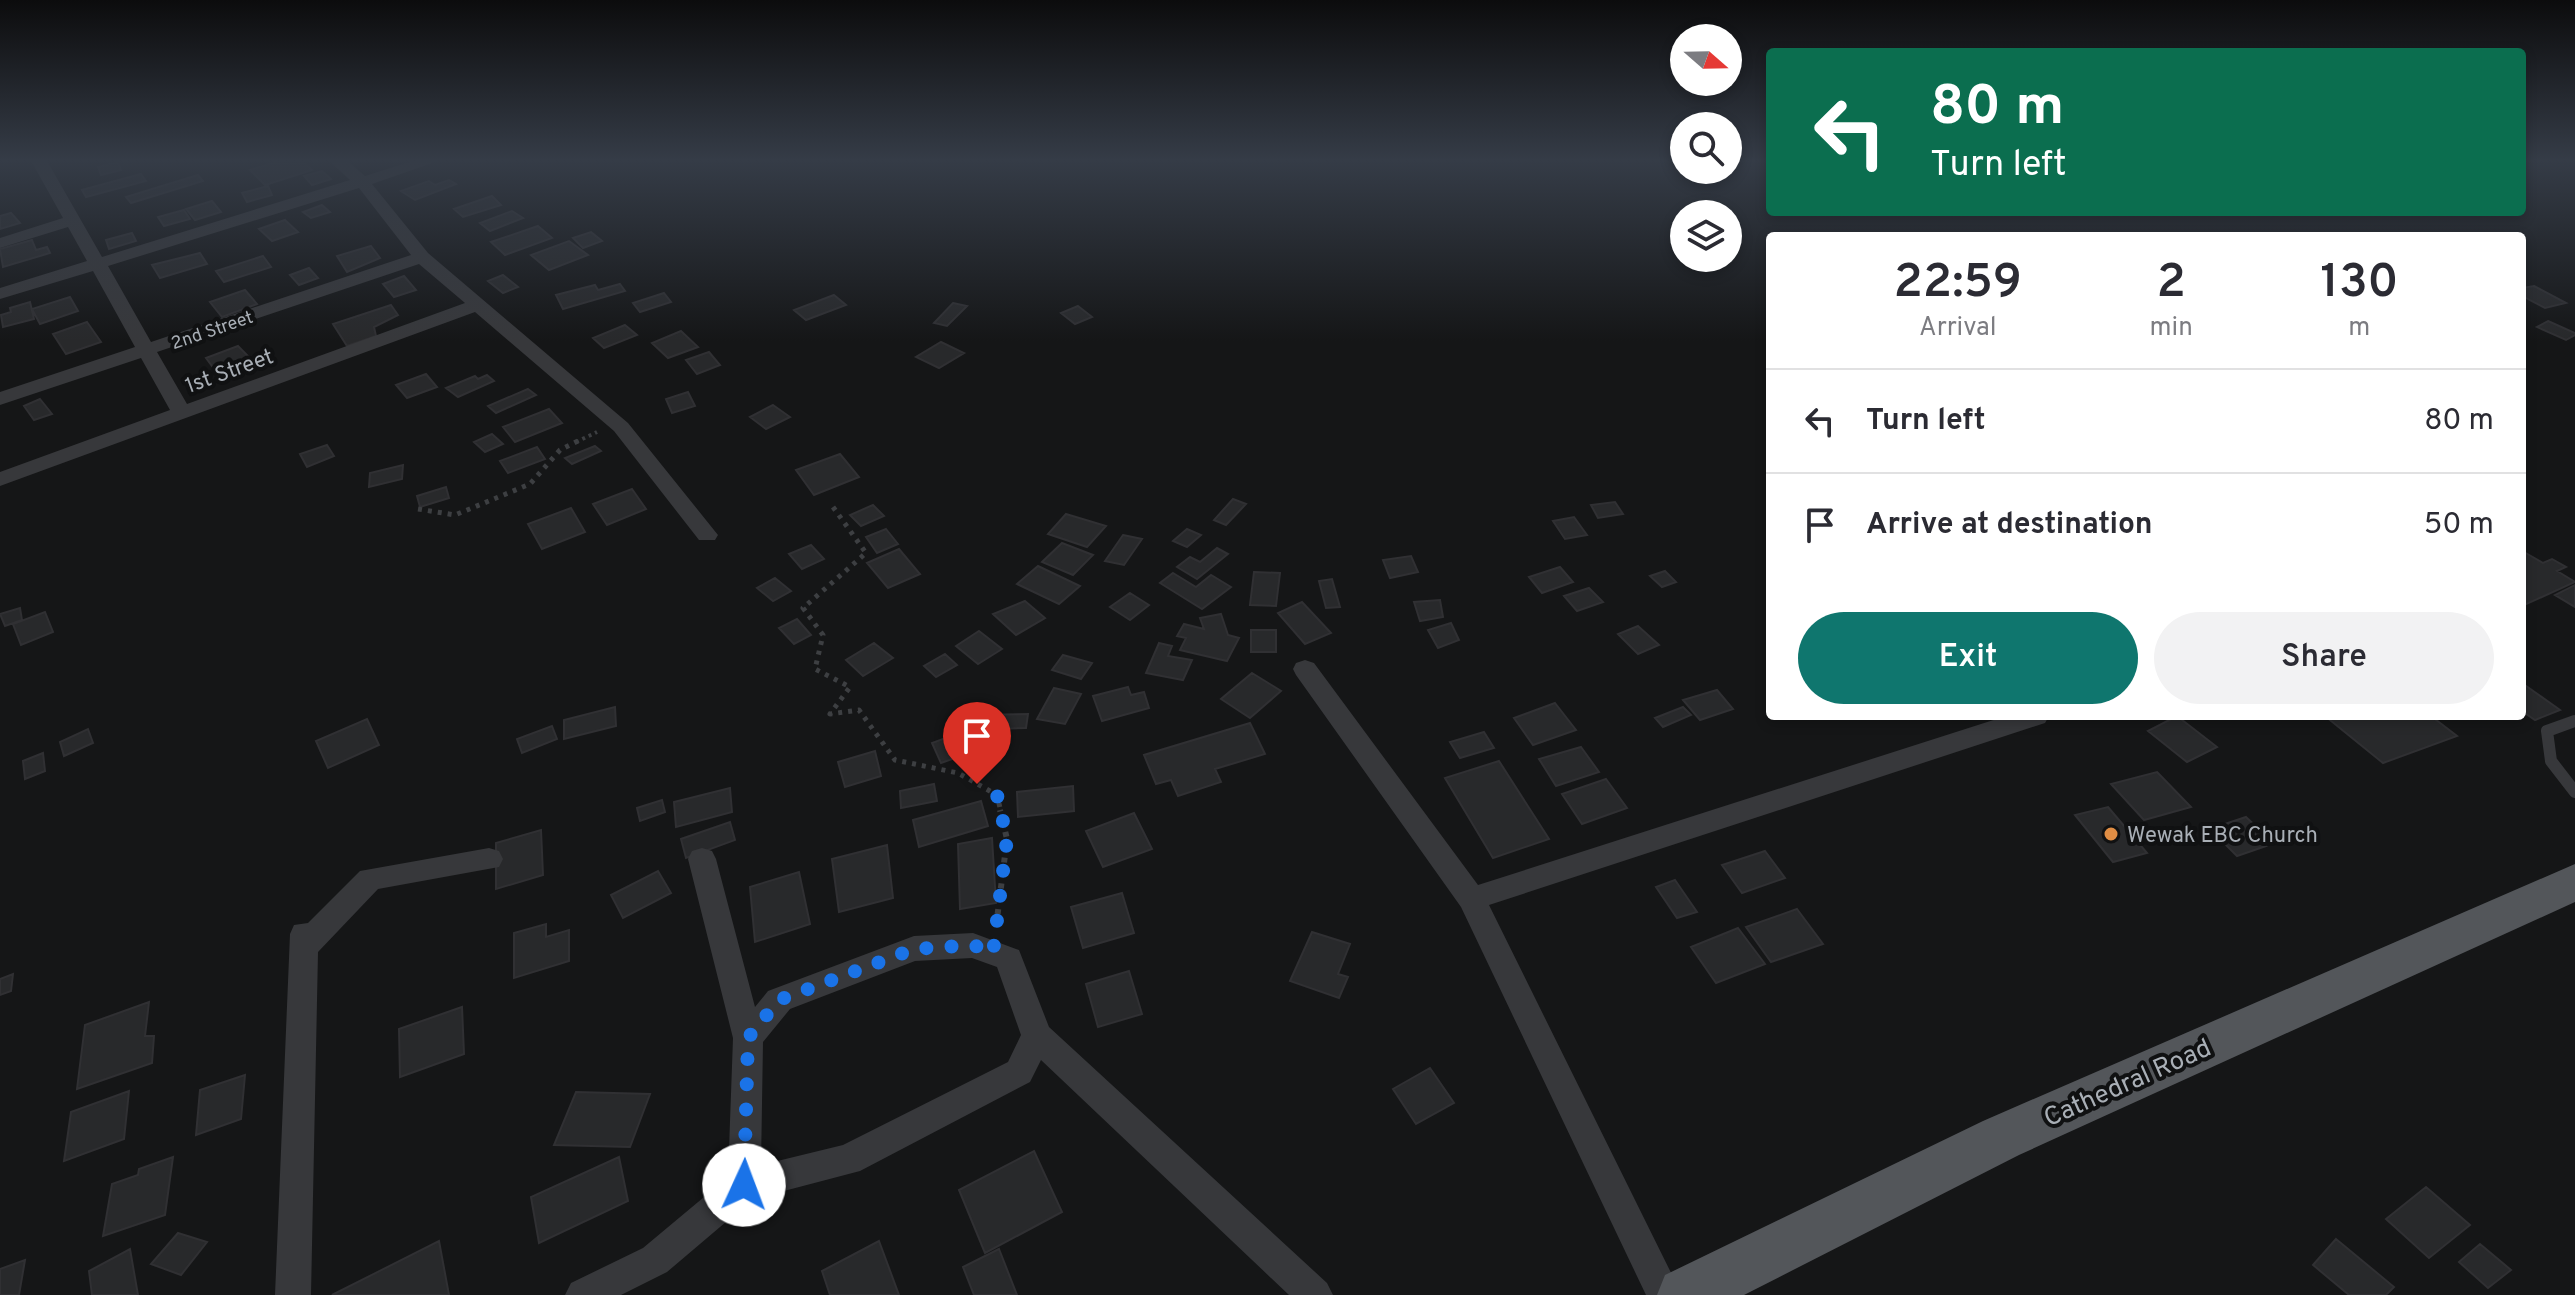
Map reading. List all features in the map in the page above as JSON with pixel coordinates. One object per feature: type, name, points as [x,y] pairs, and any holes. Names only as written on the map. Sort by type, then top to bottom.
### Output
[{"type":"main road","name":"Cathedral Road","points":[[1685,1295],[2001,1138],[2575,882]]},
{"type":"street","points":[[0,294],[241,219]]},
{"type":"street","points":[[392,219],[422,257],[475,306],[615,422],[707,535]]},
{"type":"street","points":[[0,243],[72,221],[182,413]]},
{"type":"street","name":"2nd Street","points":[[0,399],[422,257]]},
{"type":"street","name":"1st Street","points":[[0,479],[475,306]]},
{"type":"street","points":[[1305,669],[1472,899],[1664,1295]]},
{"type":"street","points":[[1472,899],[2024,720]]},
{"type":"street","points":[[293,1295],[304,941],[370,879],[489,859]]},
{"type":"street","points":[[702,859],[748,1038],[744,1185]]},
{"type":"street","points":[[748,1038],[779,1000],[914,949],[973,945],[1009,959],[1037,1036],[1315,1295]]},
{"type":"street","points":[[583,1295],[655,1260],[744,1185],[848,1160],[1019,1072],[1037,1036]]},
{"type":"lane","points":[[2575,721],[2547,731],[2551,761],[2575,792]]},
{"type":"path","points":[[418,509],[455,515],[530,484],[560,450],[615,422]]},
{"type":"path","points":[[833,507],[866,553],[803,608],[823,635],[815,669],[850,687],[830,714],[859,710],[895,760],[958,773],[997,795],[1007,839],[993,953]]},
{"type":"building","points":[[0,219],[17,219],[20,223],[0,229]]},
{"type":"building","points":[[160,219],[188,219],[164,226]]},
{"type":"building","points":[[490,219],[519,219],[490,231],[480,223]]},
{"type":"building","points":[[285,220],[298,232],[272,241],[259,229]]},
{"type":"building","points":[[538,226],[552,238],[505,255],[491,242]]},
{"type":"building","points":[[591,232],[602,241],[583,248],[573,238]]},
{"type":"building","points":[[132,233],[136,241],[109,249],[106,240]]},
{"type":"building","points":[[32,240],[36,250],[47,247],[50,253],[3,267],[0,249]]},
{"type":"building","points":[[569,241],[588,255],[549,270],[531,255]]},
{"type":"building","points":[[371,246],[380,258],[347,272],[337,256]]},
{"type":"building","points":[[200,253],[207,264],[160,278],[152,265]]},
{"type":"building","points":[[263,256],[271,267],[224,282],[216,271]]},
{"type":"building","points":[[309,268],[318,278],[299,285],[290,275]]},
{"type":"building","points":[[503,275],[518,287],[503,293],[488,281]]},
{"type":"building","points":[[404,276],[416,290],[394,297],[383,284]]},
{"type":"building","points":[[620,284],[625,291],[563,309],[556,295],[595,285],[598,290]]},
{"type":"building","points":[[2534,286],[2566,303],[2545,308],[2526,298],[2526,287]]},
{"type":"building","points":[[245,290],[257,304],[222,317],[210,302]]},
{"type":"building","points":[[664,293],[671,302],[640,312],[633,303]]},
{"type":"building","points":[[834,295],[846,305],[806,320],[794,310]]},
{"type":"building","points":[[70,297],[78,311],[40,324],[32,309]]},
{"type":"building","points":[[30,302],[34,319],[3,327],[1,315],[11,312],[10,308]]},
{"type":"building","points":[[953,303],[967,306],[947,326],[934,323]]},
{"type":"building","points":[[391,305],[398,315],[374,327],[376,336],[347,346],[333,324]]},
{"type":"building","points":[[1078,306],[1092,317],[1075,324],[1061,313]]},
{"type":"building","points":[[2548,321],[2575,335],[2566,340],[2537,327]]},
{"type":"building","points":[[87,322],[101,342],[66,354],[53,334]]},
{"type":"building","points":[[625,325],[637,335],[604,348],[593,338]]},
{"type":"building","points":[[681,331],[698,347],[668,358],[652,343]]},
{"type":"building","points":[[941,342],[964,353],[939,368],[916,357]]},
{"type":"building","points":[[238,346],[249,357],[215,370],[206,358]]},
{"type":"building","points":[[709,352],[720,365],[697,374],[686,360]]},
{"type":"building","points":[[426,374],[437,387],[407,398],[396,385]]},
{"type":"building","points":[[487,375],[494,381],[458,397],[446,388],[475,376],[478,379]]},
{"type":"building","points":[[528,389],[536,395],[496,413],[488,406]]},
{"type":"building","points":[[688,392],[695,406],[672,413],[666,399]]},
{"type":"building","points":[[40,399],[52,414],[34,420],[24,406]]},
{"type":"building","points":[[773,405],[790,417],[766,429],[750,417]]},
{"type":"building","points":[[549,409],[562,423],[515,442],[503,427]]},
{"type":"building","points":[[492,434],[503,444],[485,452],[474,442]]},
{"type":"building","points":[[327,445],[334,456],[307,467],[300,454]]},
{"type":"building","points":[[595,446],[601,451],[572,464],[565,458]]},
{"type":"building","points":[[537,447],[545,459],[508,473],[500,461]]},
{"type":"building","points":[[840,454],[859,477],[814,495],[796,470]]},
{"type":"building","points":[[403,465],[402,479],[369,487],[370,473]]},
{"type":"building","points":[[446,487],[449,498],[420,507],[417,496]]},
{"type":"building","points":[[632,489],[646,509],[607,525],[593,504]]},
{"type":"building","points":[[1233,499],[1246,504],[1226,525],[1214,520]]},
{"type":"building","points":[[1615,502],[1623,514],[1598,518],[1591,505]]},
{"type":"building","points":[[873,505],[884,516],[861,526],[850,515]]},
{"type":"building","points":[[571,508],[585,532],[542,549],[528,524]]},
{"type":"building","points":[[1066,514],[1106,526],[1087,547],[1048,534]]},
{"type":"building","points":[[1574,517],[1587,535],[1565,539],[1553,521]]},
{"type":"building","points":[[886,529],[898,544],[877,553],[866,537]]},
{"type":"building","points":[[1187,529],[1201,535],[1187,547],[1173,541]]},
{"type":"building","points":[[1123,535],[1142,539],[1124,565],[1105,561]]},
{"type":"building","points":[[1062,543],[1093,555],[1073,575],[1042,562]]},
{"type":"building","points":[[811,545],[824,559],[802,569],[789,554]]},
{"type":"building","points":[[1217,548],[1228,554],[1197,579],[1177,567],[1190,557],[1200,562]]},
{"type":"building","points":[[899,549],[920,574],[888,588],[867,563]]},
{"type":"building","points":[[2526,553],[2543,563],[2552,559],[2566,567],[2557,571],[2575,582],[2526,604]]},
{"type":"building","points":[[1411,556],[1418,572],[1390,578],[1383,560]]},
{"type":"building","points":[[1038,566],[1080,586],[1059,604],[1017,584]]},
{"type":"building","points":[[1560,567],[1573,582],[1542,593],[1529,577]]},
{"type":"building","points":[[1665,571],[1676,582],[1662,587],[1650,576]]},
{"type":"building","points":[[1254,572],[1280,573],[1276,606],[1250,605]]},
{"type":"building","points":[[1173,573],[1196,587],[1211,575],[1231,587],[1202,609],[1160,583]]},
{"type":"building","points":[[775,578],[791,591],[773,601],[757,588]]},
{"type":"building","points":[[1332,579],[1340,607],[1326,608],[1319,581]]},
{"type":"building","points":[[2575,585],[2575,607],[2555,595]]},
{"type":"building","points":[[1589,588],[1603,602],[1577,611],[1564,596]]},
{"type":"building","points":[[1130,593],[1149,605],[1130,620],[1110,607]]},
{"type":"building","points":[[1440,600],[1443,617],[1420,621],[1414,602]]},
{"type":"building","points":[[1025,601],[1045,618],[1016,635],[993,614]]},
{"type":"building","points":[[1302,602],[1331,633],[1305,644],[1278,613]]},
{"type":"building","points":[[20,608],[22,620],[5,626],[0,614]]},
{"type":"building","points":[[45,612],[53,632],[21,645],[13,624]]},
{"type":"building","points":[[1221,614],[1228,635],[1239,638],[1227,661],[1180,650],[1186,638],[1177,636],[1184,624],[1204,629],[1200,618]]},
{"type":"building","points":[[797,619],[811,635],[794,644],[779,628]]},
{"type":"building","points":[[1451,623],[1459,640],[1438,648],[1428,630]]},
{"type":"building","points":[[1638,626],[1659,645],[1638,654],[1618,634]]},
{"type":"building","points":[[1251,630],[1276,630],[1276,652],[1251,652]]},
{"type":"building","points":[[979,631],[1002,649],[978,664],[956,646]]},
{"type":"building","points":[[874,643],[893,658],[863,676],[846,660]]},
{"type":"building","points":[[1159,643],[1172,646],[1168,656],[1192,660],[1183,680],[1146,673]]},
{"type":"building","points":[[945,654],[957,665],[936,677],[924,666]]},
{"type":"building","points":[[1063,655],[1092,663],[1081,679],[1052,670]]},
{"type":"building","points":[[1252,673],[1281,691],[1250,718],[1221,699]]},
{"type":"building","points":[[2526,686],[2560,710],[2535,720],[2526,714]]},
{"type":"building","points":[[1128,687],[1131,695],[1144,692],[1149,708],[1102,721],[1093,696]]},
{"type":"building","points":[[1054,688],[1081,694],[1065,724],[1037,719]]},
{"type":"building","points":[[1717,690],[1733,709],[1700,720],[1683,700]]},
{"type":"building","points":[[1555,703],[1576,730],[1533,745],[1514,718]]},
{"type":"building","points":[[615,707],[616,726],[564,739],[564,720]]},
{"type":"building","points":[[1683,707],[1691,715],[1663,727],[1655,718]]},
{"type":"building","points":[[1028,714],[1026,728],[970,730],[973,715]]},
{"type":"building","points":[[367,719],[379,745],[328,768],[316,741]]},
{"type":"building","points":[[2169,720],[2182,720],[2217,747],[2187,762],[2148,731]]},
{"type":"building","points":[[2330,720],[2436,720],[2457,736],[2383,763]]},
{"type":"building","points":[[1250,723],[1265,754],[1215,769],[1221,782],[1178,796],[1171,780],[1156,784],[1144,755]]},
{"type":"building","points":[[552,726],[557,739],[522,753],[517,739]]},
{"type":"building","points":[[88,729],[93,743],[64,756],[60,742]]},
{"type":"building","points":[[1484,732],[1494,748],[1460,758],[1450,742]]},
{"type":"building","points":[[951,736],[961,756],[941,763],[932,743]]},
{"type":"building","points":[[1581,747],[1599,772],[1556,786],[1539,759]]},
{"type":"building","points":[[875,751],[881,776],[845,787],[838,762]]},
{"type":"building","points":[[43,753],[45,771],[25,779],[23,761]]},
{"type":"building","points":[[1499,761],[1549,839],[1493,858],[1445,778]]},
{"type":"building","points":[[2157,772],[2191,807],[2144,820],[2111,784]]},
{"type":"building","points":[[1606,779],[1627,808],[1582,824],[1562,794]]},
{"type":"building","points":[[934,784],[937,801],[901,808],[900,791]]},
{"type":"building","points":[[1073,786],[1074,811],[1018,817],[1017,792]]},
{"type":"building","points":[[730,788],[732,812],[676,827],[674,802]]},
{"type":"building","points":[[662,800],[665,812],[640,821],[637,808]]},
{"type":"building","points":[[981,801],[988,826],[919,847],[913,820]]},
{"type":"building","name":"Wewak EBC Church","points":[[2108,807],[2147,853],[2113,862],[2075,815]]},
{"type":"building","points":[[1134,813],[1152,849],[1103,867],[1086,831]]},
{"type":"building","points":[[2246,817],[2263,833],[2254,835],[2266,846],[2237,856],[2210,829]]},
{"type":"building","points":[[730,822],[735,840],[686,858],[681,839]]},
{"type":"building","points":[[541,830],[543,875],[496,889],[496,843]]},
{"type":"building","points":[[992,838],[996,903],[960,909],[958,844]]},
{"type":"building","points":[[887,845],[893,898],[839,912],[832,859]]},
{"type":"building","points":[[1765,851],[1785,878],[1742,893],[1722,865]]},
{"type":"building","points":[[658,871],[671,893],[623,918],[611,895]]},
{"type":"building","points":[[799,872],[810,924],[755,942],[750,887]]},
{"type":"building","points":[[1675,880],[1697,912],[1677,918],[1656,887]]},
{"type":"building","points":[[1122,893],[1134,933],[1083,948],[1071,907]]},
{"type":"building","points":[[1797,909],[1823,944],[1771,962],[1746,927]]},
{"type":"building","points":[[546,924],[546,937],[569,930],[569,961],[514,978],[514,933]]},
{"type":"building","points":[[1738,928],[1765,964],[1716,983],[1691,947]]},
{"type":"building","points":[[1312,932],[1350,944],[1338,974],[1348,977],[1339,998],[1290,981]]},
{"type":"building","points":[[1129,971],[1142,1014],[1098,1027],[1086,984]]},
{"type":"building","points":[[13,974],[11,991],[0,995],[0,979]]},
{"type":"building","points":[[149,1002],[145,1036],[154,1036],[152,1063],[77,1089],[85,1025]]},
{"type":"building","points":[[462,1007],[464,1054],[400,1077],[399,1029]]},
{"type":"building","points":[[1430,1068],[1454,1103],[1416,1124],[1393,1089]]},
{"type":"building","points":[[245,1075],[241,1119],[196,1135],[200,1090]]},
{"type":"building","points":[[129,1091],[124,1139],[64,1161],[71,1112]]},
{"type":"building","points":[[576,1092],[650,1094],[630,1147],[554,1145]]},
{"type":"building","points":[[1034,1151],[1062,1212],[985,1253],[959,1190]]},
{"type":"building","points":[[173,1157],[165,1215],[103,1236],[112,1184],[138,1175],[139,1169]]},
{"type":"building","points":[[619,1157],[628,1201],[539,1243],[531,1197]]},
{"type":"building","points":[[2426,1187],[2470,1225],[2429,1258],[2386,1219]]},
{"type":"building","points":[[178,1233],[207,1242],[181,1275],[151,1264]]},
{"type":"building","points":[[2336,1239],[2394,1287],[2386,1295],[2349,1295],[2313,1265]]},
{"type":"building","points":[[439,1241],[449,1295],[332,1295]]},
{"type":"building","points":[[879,1241],[899,1295],[830,1295],[822,1271]]},
{"type":"building","points":[[2480,1244],[2511,1270],[2488,1288],[2459,1262]]},
{"type":"building","points":[[130,1249],[138,1295],[92,1295],[89,1271]]},
{"type":"building","points":[[999,1249],[1017,1295],[974,1295],[963,1267]]},
{"type":"building","points":[[25,1260],[19,1295],[0,1295],[0,1269]]},
{"type":"place","name":"Wewak EBC Church","points":[[2111,834]]},
{"type":"route","points":[[744,1185],[748,1038],[779,1000],[914,949],[973,945],[993,953],[1007,839],[997,795],[977,784]]}]
